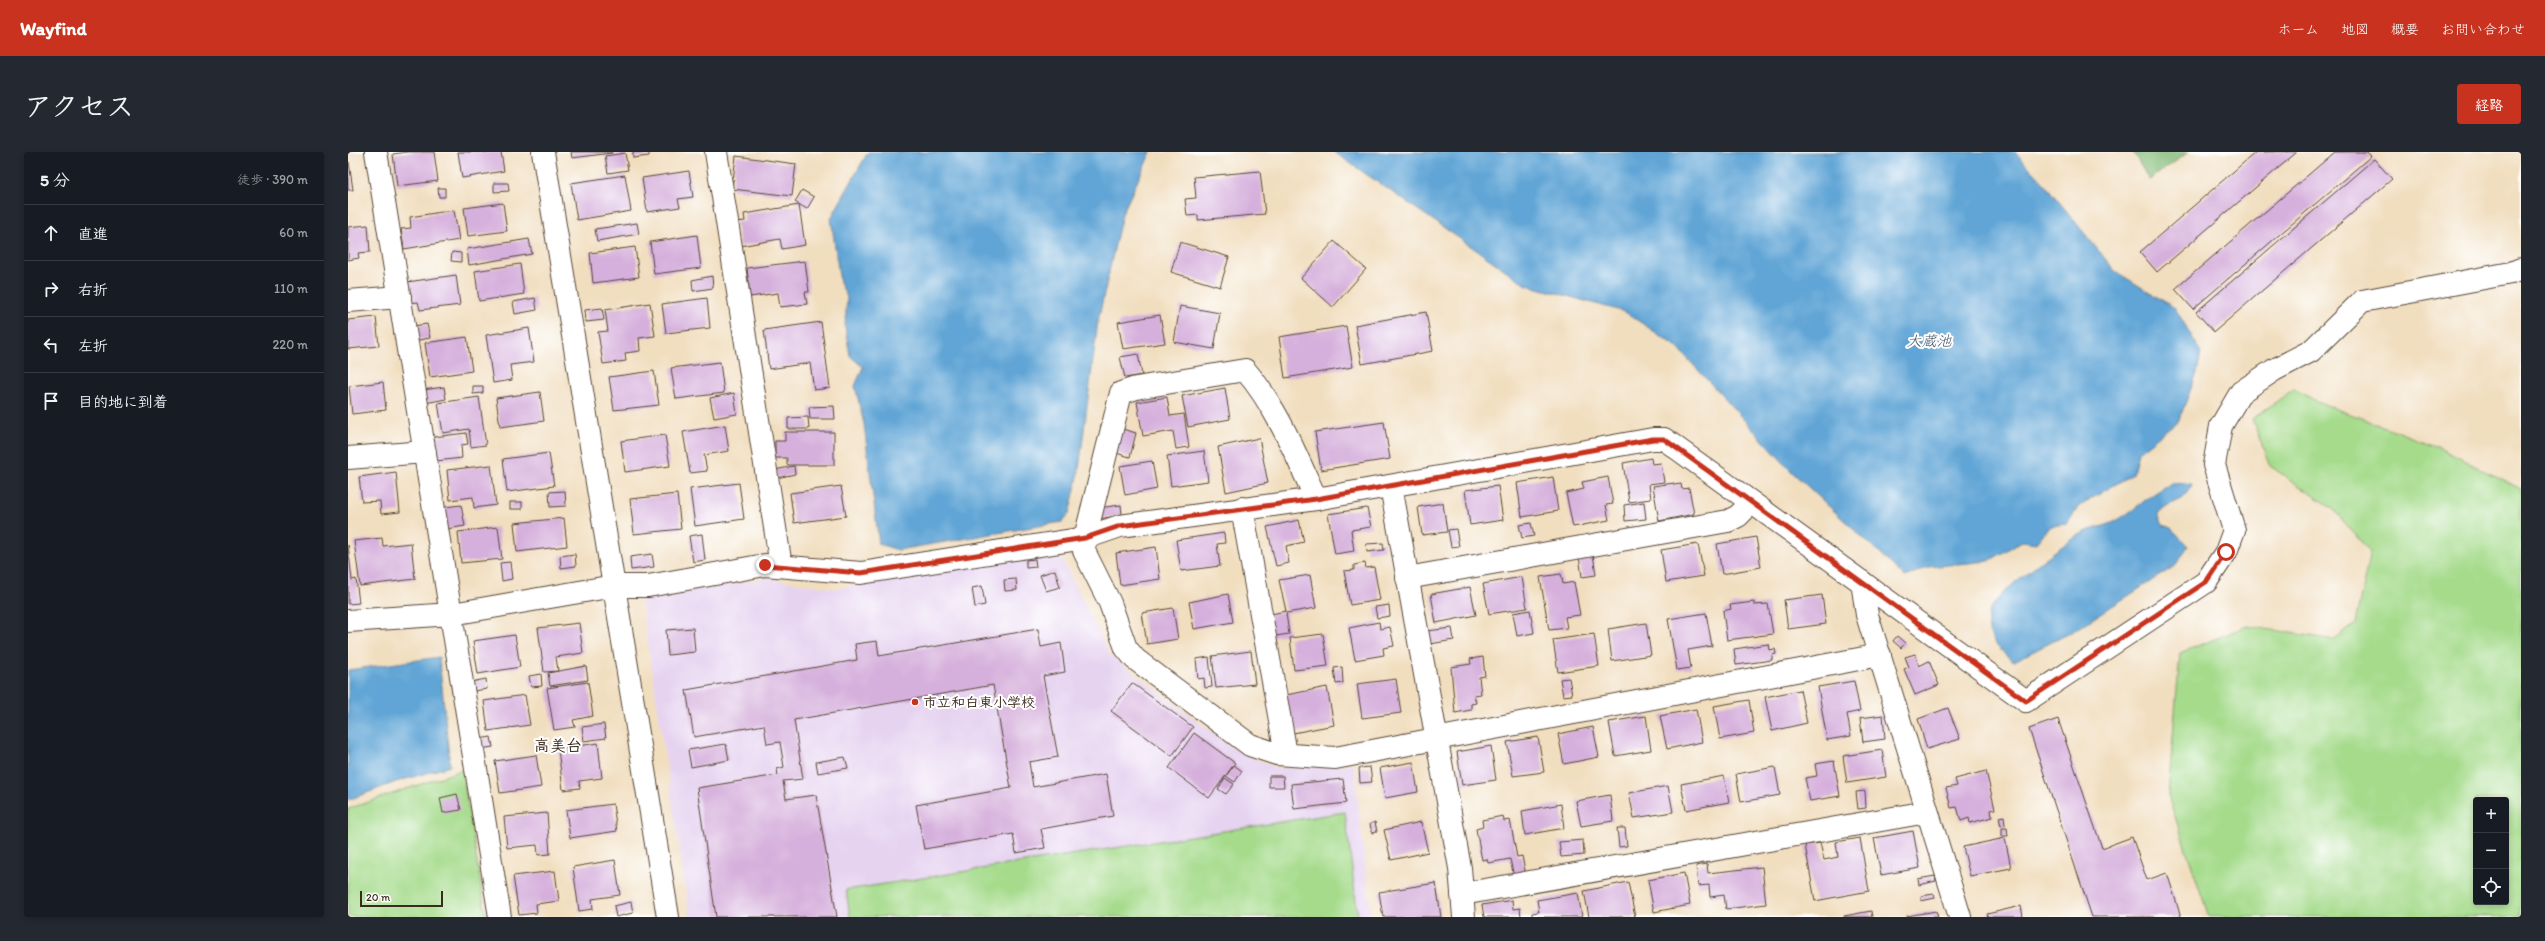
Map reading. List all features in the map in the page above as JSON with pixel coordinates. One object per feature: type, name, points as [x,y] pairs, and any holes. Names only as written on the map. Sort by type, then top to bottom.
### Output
[{"type":"street","points":[[376,152],[500,917]]},
{"type":"street","points":[[542,152],[668,917]]},
{"type":"street","points":[[716,152],[781,566]]},
{"type":"street","points":[[348,621],[452,614],[614,586],[648,586],[765,565],[861,573],[1085,538],[1120,526],[1316,499],[1653,439],[1664,439],[2026,701],[2206,582],[2226,552],[2234,530],[2214,465],[2221,426],[2242,392],[2274,370],[2311,351],[2362,301],[2511,273],[2521,269]]},
{"type":"street","points":[[348,301],[400,297]]},
{"type":"street","points":[[1316,499],[1287,436],[1255,382],[1245,370],[1136,388],[1121,393],[1085,538],[1084,551],[1110,603],[1126,648],[1135,659],[1250,745],[1277,754],[1286,754],[1303,758],[1335,758],[1880,655]]},
{"type":"street","points":[[348,458],[425,452]]},
{"type":"street","points":[[1391,486],[1460,868],[1464,917]]},
{"type":"street","points":[[1407,578],[1728,521],[1738,516],[1751,503]]},
{"type":"street","points":[[1242,508],[1286,754]]},
{"type":"street","points":[[1862,582],[1867,615],[1960,917]]},
{"type":"street","points":[[1462,894],[1928,812]]},
{"type":"shaded area","name":"市立和白東小学校","points":[[1058,551],[1109,654],[1235,750],[1277,768],[1354,764],[1371,917],[690,917],[641,599],[767,578],[836,589]]},
{"type":"green space","points":[[2133,152],[2189,152],[2149,180]]},
{"type":"green space","points":[[2294,389],[2316,401],[2435,446],[2521,489],[2521,917],[2209,917],[2168,796],[2180,653],[2247,626],[2335,640],[2355,624],[2370,552],[2333,509],[2270,466],[2252,419]]},
{"type":"green space","points":[[462,770],[486,917],[348,917],[348,809]]},
{"type":"green space","points":[[1345,812],[1358,917],[850,917],[846,890]]},
{"type":"water","points":[[868,152],[1151,152],[1122,214],[1098,321],[1078,477],[1069,514],[1062,522],[898,550],[879,544],[864,424],[855,386],[863,367],[850,356],[845,326],[847,297],[840,283],[831,218]]},
{"type":"water","name":"大蔵池","points":[[1334,152],[2015,152],[2043,182],[2115,271],[2175,308],[2201,352],[2197,373],[2179,420],[2138,452],[2133,474],[2079,506],[2067,524],[2050,526],[2036,543],[2022,541],[1989,561],[1928,567],[1905,577],[1792,472],[1676,346],[1625,312],[1527,285]]},
{"type":"water","points":[[2173,483],[2192,484],[2185,496],[2162,509],[2158,514],[2163,525],[2171,528],[2188,546],[2175,566],[2070,633],[2014,661],[2002,651],[1992,639],[1989,632],[1988,616],[1991,608],[2006,590],[2048,556],[2074,538],[2086,531],[2120,519],[2157,492]]},
{"type":"water","points":[[439,657],[450,766],[396,782],[348,800],[348,670]]},
{"type":"building","points":[[408,152],[434,152],[438,181],[397,186],[393,154]]},
{"type":"building","points":[[458,152],[501,152],[504,171],[462,178]]},
{"type":"building","points":[[571,152],[612,152],[612,153],[572,158]]},
{"type":"building","points":[[633,152],[649,152],[649,156],[633,158]]},
{"type":"building","points":[[2256,152],[2297,152],[2157,272],[2140,252]]},
{"type":"building","points":[[2335,152],[2367,152],[2371,156],[2193,309],[2175,289]]},
{"type":"building","points":[[625,153],[628,170],[608,173],[605,156]]},
{"type":"building","points":[[736,156],[796,164],[792,196],[732,189]]},
{"type":"building","points":[[2374,159],[2392,179],[2214,332],[2196,312]]},
{"type":"building","points":[[349,162],[353,190],[348,190]]},
{"type":"building","points":[[689,171],[693,197],[678,199],[680,207],[647,212],[642,178]]},
{"type":"building","points":[[1260,171],[1265,214],[1198,220],[1198,215],[1187,216],[1185,199],[1196,198],[1194,177]]},
{"type":"building","points":[[625,175],[631,211],[577,220],[571,183]]},
{"type":"building","points":[[494,183],[508,183],[509,191],[494,192]]},
{"type":"building","points":[[438,188],[445,188],[445,197],[439,197]]},
{"type":"building","points":[[802,190],[814,197],[807,209],[795,202]]},
{"type":"building","points":[[503,203],[507,231],[468,236],[464,208]]},
{"type":"building","points":[[799,205],[805,245],[782,249],[780,239],[740,246],[736,222],[745,221],[744,214]]},
{"type":"building","points":[[454,210],[459,240],[404,249],[401,229],[411,228],[410,217]]},
{"type":"building","points":[[637,223],[639,234],[597,241],[595,229]]},
{"type":"building","points":[[368,225],[370,252],[358,253],[359,258],[348,260],[348,227]]},
{"type":"building","points":[[697,235],[701,268],[654,274],[650,242]]},
{"type":"building","points":[[529,239],[532,254],[469,265],[467,249]]},
{"type":"building","points":[[1334,241],[1366,269],[1333,307],[1301,278]]},
{"type":"building","points":[[1180,242],[1229,257],[1220,287],[1171,272]]},
{"type":"building","points":[[635,247],[639,277],[593,283],[590,253]]},
{"type":"building","points":[[452,252],[461,253],[461,262],[451,261]]},
{"type":"building","points":[[805,261],[809,292],[805,292],[807,304],[780,307],[778,293],[750,297],[747,268]]},
{"type":"building","points":[[520,264],[524,294],[479,301],[475,271]]},
{"type":"building","points":[[456,275],[460,305],[420,310],[418,302],[410,303],[407,282]]},
{"type":"building","points":[[712,276],[713,288],[693,291],[692,280]]},
{"type":"building","points":[[535,298],[537,310],[515,314],[513,302]]},
{"type":"building","points":[[707,298],[710,328],[666,333],[662,304]]},
{"type":"building","points":[[650,303],[655,336],[639,338],[640,351],[625,353],[626,361],[603,364],[598,332],[608,331],[605,310]]},
{"type":"building","points":[[1180,306],[1220,313],[1214,349],[1174,342]]},
{"type":"building","points":[[602,308],[604,320],[586,322],[585,310]]},
{"type":"building","points":[[1426,312],[1433,351],[1362,364],[1355,325]]},
{"type":"building","points":[[1160,315],[1165,343],[1123,349],[1118,322]]},
{"type":"building","points":[[376,317],[379,346],[348,349],[348,320]]},
{"type":"building","points":[[821,322],[830,388],[814,390],[810,363],[769,369],[764,330]]},
{"type":"building","points":[[427,324],[430,338],[408,342],[406,327]]},
{"type":"building","points":[[1346,326],[1353,367],[1285,378],[1279,337]]},
{"type":"building","points":[[529,328],[534,362],[510,365],[512,380],[493,383],[486,335]]},
{"type":"building","points":[[467,337],[472,371],[430,377],[425,343]]},
{"type":"building","points":[[1138,354],[1142,375],[1125,378],[1120,357]]},
{"type":"building","points":[[720,362],[724,393],[676,399],[671,368]]},
{"type":"building","points":[[654,371],[659,405],[614,410],[609,377]]},
{"type":"building","points":[[383,382],[386,410],[352,414],[349,386]]},
{"type":"building","points":[[473,386],[483,386],[483,393],[473,394]]},
{"type":"building","points":[[444,387],[446,399],[425,403],[423,390]]},
{"type":"building","points":[[1225,388],[1230,419],[1188,427],[1182,396]]},
{"type":"building","points":[[540,392],[544,421],[500,427],[496,398]]},
{"type":"building","points":[[734,393],[737,414],[714,418],[710,398]]},
{"type":"building","points":[[479,397],[486,445],[471,447],[469,429],[443,433],[438,403]]},
{"type":"building","points":[[1167,397],[1170,416],[1184,414],[1189,447],[1176,449],[1173,431],[1143,436],[1137,402]]},
{"type":"building","points":[[834,406],[835,419],[810,419],[809,407]]},
{"type":"building","points":[[808,417],[809,429],[788,429],[788,418]]},
{"type":"building","points":[[1384,422],[1390,459],[1321,470],[1315,432]]},
{"type":"building","points":[[725,425],[729,451],[704,455],[707,471],[690,473],[683,432]]},
{"type":"building","points":[[1116,427],[1136,433],[1130,457],[1109,451]]},
{"type":"building","points":[[785,432],[834,432],[834,465],[787,465],[787,458],[775,458],[775,441],[785,441]]},
{"type":"building","points":[[466,433],[468,444],[461,445],[462,458],[436,461],[434,437]]},
{"type":"building","points":[[665,435],[670,466],[625,472],[621,441]]},
{"type":"building","points":[[1259,438],[1268,483],[1226,492],[1218,447]]},
{"type":"building","points":[[1204,451],[1208,481],[1171,486],[1167,456]]},
{"type":"building","points":[[549,453],[554,486],[507,492],[503,459]]},
{"type":"building","points":[[1651,458],[1652,464],[1661,463],[1664,482],[1649,484],[1651,499],[1629,502],[1623,463]]},
{"type":"building","points":[[1152,461],[1157,489],[1125,495],[1120,466]]},
{"type":"building","points":[[491,465],[496,505],[474,508],[473,497],[450,500],[447,470]]},
{"type":"building","points":[[794,466],[795,474],[777,478],[775,470]]},
{"type":"building","points":[[396,472],[400,512],[381,514],[380,501],[362,502],[359,477]]},
{"type":"building","points":[[1553,477],[1558,511],[1522,517],[1517,483]]},
{"type":"building","points":[[1608,477],[1613,504],[1606,505],[1609,520],[1573,527],[1566,493],[1584,489],[1582,482]]},
{"type":"building","points":[[739,483],[744,519],[695,526],[690,489]]},
{"type":"building","points":[[1674,483],[1674,485],[1681,484],[1682,489],[1689,488],[1694,514],[1659,521],[1653,486]]},
{"type":"building","points":[[841,486],[846,516],[794,523],[790,493]]},
{"type":"building","points":[[1498,486],[1503,520],[1470,525],[1465,490]]},
{"type":"building","points":[[565,491],[566,506],[550,507],[549,492]]},
{"type":"building","points":[[677,494],[681,529],[634,534],[630,499]]},
{"type":"building","points":[[510,502],[522,502],[522,509],[510,509]]},
{"type":"building","points":[[1644,502],[1646,519],[1625,521],[1624,505]]},
{"type":"building","points":[[1443,503],[1447,532],[1422,535],[1418,507]]},
{"type":"building","points":[[461,505],[465,526],[440,530],[437,508]]},
{"type":"building","points":[[1121,505],[1122,515],[1099,519],[1098,508]]},
{"type":"building","points":[[1367,508],[1371,527],[1351,530],[1354,551],[1335,554],[1328,514]]},
{"type":"building","points":[[564,518],[567,546],[517,552],[514,523]]},
{"type":"building","points":[[1299,520],[1304,542],[1286,546],[1289,563],[1276,566],[1267,527]]},
{"type":"building","points":[[1531,523],[1534,536],[1522,538],[1519,525]]},
{"type":"building","points":[[498,527],[502,559],[461,563],[458,532]]},
{"type":"building","points":[[1456,529],[1459,546],[1451,547],[1448,530]]},
{"type":"building","points":[[1224,533],[1225,543],[1217,544],[1220,566],[1181,571],[1176,540]]},
{"type":"building","points":[[702,534],[705,560],[693,562],[689,536]]},
{"type":"building","points":[[1756,537],[1761,567],[1722,574],[1717,544]]},
{"type":"building","points":[[382,538],[383,546],[411,543],[415,579],[360,586],[354,541]]},
{"type":"building","points":[[1383,543],[1384,550],[1367,552],[1366,544]]},
{"type":"building","points":[[1698,544],[1704,576],[1666,582],[1661,550]]},
{"type":"building","points":[[348,545],[352,580],[356,579],[359,603],[348,604]]},
{"type":"building","points":[[1156,547],[1160,579],[1120,585],[1116,553]]},
{"type":"building","points":[[575,554],[576,566],[561,568],[560,556]]},
{"type":"building","points":[[652,554],[654,567],[631,570],[630,557]]},
{"type":"building","points":[[1593,554],[1596,575],[1582,577],[1579,556]]},
{"type":"building","points":[[1035,559],[1036,567],[1026,568],[1026,560]]},
{"type":"building","points":[[510,562],[512,579],[502,581],[500,563]]},
{"type":"building","points":[[1365,563],[1366,568],[1374,567],[1380,600],[1350,605],[1344,571],[1354,570],[1354,565]]},
{"type":"building","points":[[1055,570],[1060,587],[1046,591],[1040,575]]},
{"type":"building","points":[[1561,574],[1563,584],[1574,582],[1580,615],[1565,617],[1567,628],[1549,630],[1540,577]]},
{"type":"building","points":[[1310,575],[1316,608],[1286,613],[1289,634],[1269,637],[1266,615],[1286,611],[1279,580]]},
{"type":"building","points":[[1522,577],[1527,608],[1489,614],[1483,584]]},
{"type":"building","points":[[1016,579],[1017,590],[1005,591],[1004,580]]},
{"type":"building","points":[[982,586],[985,605],[975,607],[972,588]]},
{"type":"building","points":[[1470,587],[1476,615],[1436,623],[1431,594]]},
{"type":"building","points":[[1228,594],[1233,622],[1194,629],[1189,602]]},
{"type":"building","points":[[1822,595],[1826,624],[1788,629],[1784,600]]},
{"type":"building","points":[[1754,602],[1754,605],[1768,604],[1773,634],[1727,640],[1723,611],[1731,609],[1730,605]]},
{"type":"building","points":[[1389,605],[1390,616],[1377,618],[1375,607]]},
{"type":"building","points":[[1173,608],[1178,639],[1147,644],[1142,613]]},
{"type":"building","points":[[1530,610],[1534,633],[1517,636],[1513,613]]},
{"type":"building","points":[[1706,613],[1712,646],[1688,650],[1691,668],[1677,670],[1668,619]]},
{"type":"building","points":[[1379,622],[1380,629],[1390,627],[1394,646],[1383,648],[1384,655],[1355,660],[1349,628]]},
{"type":"building","points":[[579,623],[583,653],[556,657],[558,671],[544,672],[538,628]]},
{"type":"building","points":[[1646,623],[1651,655],[1612,661],[1608,629]]},
{"type":"building","points":[[693,628],[695,652],[668,655],[666,630]]},
{"type":"building","points":[[1452,628],[1454,640],[1430,644],[1427,631]]},
{"type":"building","points":[[1038,629],[1041,647],[1061,643],[1065,672],[1043,676],[1058,757],[1029,762],[1033,787],[1106,774],[1113,816],[1041,829],[1045,848],[1016,853],[1013,834],[924,849],[916,805],[1011,788],[993,685],[794,720],[803,779],[783,781],[786,799],[816,795],[837,917],[716,917],[697,788],[778,775],[777,769],[784,767],[780,742],[767,744],[764,725],[694,737],[686,690],[857,660],[855,644],[877,641],[879,656]]},
{"type":"building","points":[[1323,634],[1328,666],[1294,670],[1290,638]]},
{"type":"building","points":[[1594,634],[1599,666],[1558,672],[1553,640]]},
{"type":"building","points":[[515,635],[520,667],[478,674],[473,641]]},
{"type":"building","points":[[1897,636],[1905,643],[1901,648],[1893,641]]},
{"type":"building","points":[[1768,644],[1769,650],[1775,649],[1776,654],[1772,655],[1772,660],[1736,665],[1734,649]]},
{"type":"building","points":[[1251,651],[1255,684],[1216,688],[1212,656]]},
{"type":"building","points":[[1915,654],[1919,666],[1929,661],[1939,685],[1915,695],[1904,669],[1909,667],[1905,657]]},
{"type":"building","points":[[1209,657],[1212,687],[1205,688],[1204,678],[1198,679],[1196,659]]},
{"type":"building","points":[[1483,657],[1485,676],[1479,677],[1481,694],[1474,695],[1476,703],[1471,704],[1471,710],[1455,713],[1451,667],[1471,664],[1470,659]]},
{"type":"building","points":[[586,666],[588,680],[550,686],[548,673]]},
{"type":"building","points":[[1342,667],[1343,683],[1336,684],[1334,668]]},
{"type":"building","points":[[541,674],[542,686],[531,687],[529,676]]},
{"type":"building","points":[[1569,678],[1572,695],[1563,696],[1560,679]]},
{"type":"building","points":[[486,679],[487,689],[473,691],[471,682]]},
{"type":"building","points":[[1396,679],[1401,713],[1362,718],[1357,684]]},
{"type":"building","points":[[1854,681],[1860,711],[1847,714],[1851,736],[1827,740],[1818,687]]},
{"type":"building","points":[[588,682],[593,716],[573,720],[575,727],[554,730],[547,688]]},
{"type":"building","points":[[1132,683],[1193,727],[1172,756],[1111,711]]},
{"type":"building","points":[[1327,687],[1334,725],[1288,734],[1281,696]]},
{"type":"building","points":[[1800,690],[1807,723],[1772,731],[1765,697]]},
{"type":"building","points":[[525,695],[530,725],[488,731],[484,701]]},
{"type":"building","points":[[1749,700],[1754,733],[1720,739],[1714,706]]},
{"type":"building","points":[[1948,708],[1960,739],[1927,749],[1918,719]]},
{"type":"building","points":[[1696,709],[1702,742],[1667,749],[1660,716]]},
{"type":"building","points":[[1883,715],[1885,739],[1863,742],[1860,718]]},
{"type":"building","points":[[1646,716],[1651,750],[1615,756],[1609,722]]},
{"type":"building","points":[[2058,719],[2102,848],[2132,837],[2147,880],[2167,873],[2181,917],[2092,917],[2029,729]]},
{"type":"building","points":[[604,724],[606,738],[584,741],[582,727]]},
{"type":"building","points":[[1593,727],[1599,757],[1564,764],[1558,734]]},
{"type":"building","points":[[1194,733],[1235,763],[1209,798],[1169,768]]},
{"type":"building","points":[[491,737],[493,747],[480,749],[479,739]]},
{"type":"building","points":[[1538,737],[1544,772],[1513,776],[1507,742]]},
{"type":"building","points":[[598,743],[602,778],[579,781],[580,788],[563,790],[558,749]]},
{"type":"building","points":[[726,744],[729,760],[691,767],[688,750]]},
{"type":"building","points":[[1491,746],[1496,780],[1462,785],[1457,752]]},
{"type":"building","points":[[1882,750],[1886,777],[1847,783],[1843,756]]},
{"type":"building","points":[[536,755],[541,787],[500,793],[495,761]]},
{"type":"building","points":[[845,757],[848,768],[818,773],[816,762]]},
{"type":"building","points":[[1834,761],[1840,796],[1810,801],[1805,778],[1817,776],[1815,764]]},
{"type":"building","points":[[1413,762],[1418,792],[1385,798],[1380,768]]},
{"type":"building","points":[[1234,765],[1242,771],[1235,782],[1226,776]]},
{"type":"building","points":[[1370,767],[1372,782],[1360,783],[1359,768]]},
{"type":"building","points":[[1775,767],[1780,795],[1741,802],[1736,774]]},
{"type":"building","points":[[1986,771],[1995,809],[1991,810],[1992,817],[1970,823],[1969,818],[1961,821],[1957,807],[1951,808],[1946,788],[1957,786],[1955,779]]},
{"type":"building","points":[[1269,776],[1283,776],[1284,787],[1269,787]]},
{"type":"building","points":[[1724,776],[1729,802],[1686,810],[1681,784]]},
{"type":"building","points":[[1225,778],[1234,784],[1226,794],[1218,789]]},
{"type":"building","points":[[1343,779],[1346,803],[1294,809],[1291,784]]},
{"type":"building","points":[[1668,786],[1673,812],[1634,818],[1629,793]]},
{"type":"building","points":[[1865,791],[1866,808],[1858,809],[1856,792]]},
{"type":"building","points":[[457,794],[461,810],[443,813],[440,798]]},
{"type":"building","points":[[1610,795],[1613,821],[1581,826],[1576,801]]},
{"type":"building","points":[[613,804],[617,831],[570,838],[566,810]]},
{"type":"building","points":[[1561,804],[1564,828],[1525,835],[1522,811]]},
{"type":"building","points":[[547,813],[550,854],[538,855],[537,845],[507,848],[504,817]]},
{"type":"building","points":[[1503,816],[1504,821],[1510,820],[1517,857],[1522,856],[1526,875],[1514,877],[1510,859],[1488,863],[1487,859],[1482,860],[1476,829],[1483,827],[1482,820]]},
{"type":"building","points":[[2004,816],[2005,825],[2001,826],[1999,817]]},
{"type":"building","points":[[1375,822],[1377,832],[1372,833],[1370,824]]},
{"type":"building","points":[[1421,822],[1428,852],[1391,860],[1384,830]]},
{"type":"building","points":[[1617,828],[1625,828],[1627,846],[1619,847]]},
{"type":"building","points":[[2002,828],[2007,828],[2008,836],[2002,836]]},
{"type":"building","points":[[1913,831],[1920,868],[1881,875],[1874,838]]},
{"type":"building","points":[[1860,838],[1869,891],[1815,901],[1805,845],[1820,843],[1824,860],[1838,857],[1836,842]]},
{"type":"building","points":[[2005,838],[2011,868],[1970,876],[1963,847]]},
{"type":"building","points":[[1583,840],[1584,855],[1561,857],[1559,842]]},
{"type":"building","points":[[615,860],[620,895],[592,899],[593,909],[579,911],[573,867]]},
{"type":"building","points":[[1707,864],[1708,873],[1762,867],[1766,904],[1726,909],[1724,895],[1710,897],[1709,885],[1698,886],[1696,866]]},
{"type":"building","points":[[555,871],[559,901],[536,904],[537,913],[519,915],[513,876]]},
{"type":"building","points":[[1684,873],[1690,905],[1654,912],[1648,880]]},
{"type":"building","points":[[1935,876],[1936,881],[1919,885],[1918,879]]},
{"type":"building","points":[[1628,882],[1635,917],[1589,917],[1584,891]]},
{"type":"building","points":[[1436,883],[1441,917],[1383,917],[1379,892]]},
{"type":"building","points":[[1578,893],[1582,917],[1532,917],[1532,913],[1539,912],[1537,900]]},
{"type":"building","points":[[1934,894],[1935,898],[1921,901],[1921,896]]},
{"type":"building","points":[[1512,900],[1513,909],[1520,908],[1521,917],[1484,917],[1482,905]]},
{"type":"building","points":[[631,902],[633,913],[616,917],[614,906]]},
{"type":"building","points":[[2021,906],[2023,917],[1988,917],[1987,914]]},
{"type":"building","points":[[1871,911],[1872,917],[1844,917],[1844,916]]},
{"type":"building","points":[[1936,911],[1938,917],[1907,917],[1907,916]]},
{"type":"place","name":"市立和白東小学校","points":[[915,702]]},
{"type":"district","name":"高美台","points":[[558,745]]},
{"type":"route","points":[[765,565],[861,573],[1064,540],[1085,538],[1120,526],[1316,499],[1653,439],[1664,439],[2026,701],[2206,582],[2226,552]]}]
